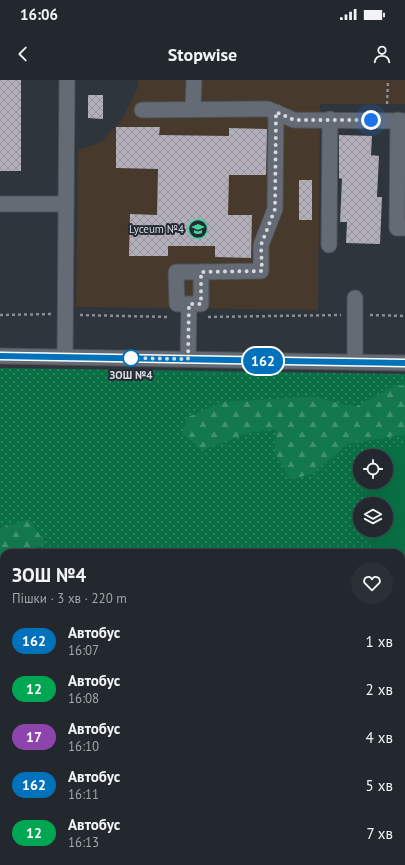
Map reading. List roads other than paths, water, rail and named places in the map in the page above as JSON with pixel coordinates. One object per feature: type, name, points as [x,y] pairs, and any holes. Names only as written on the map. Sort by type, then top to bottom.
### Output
[{"type":"street","points":[[65,357],[67,80]]},
{"type":"street","points":[[193,109],[194,80]]},
{"type":"street","points":[[142,110],[268,109],[294,120],[402,120],[397,228],[405,228]]},
{"type":"street","points":[[201,272],[201,304],[177,304],[176,272],[262,271],[261,245],[275,209],[276,112]]},
{"type":"street","points":[[329,245],[330,119]]},
{"type":"street","points":[[0,204],[66,204]]},
{"type":"street","points":[[355,298],[355,362]]},
{"type":"street","points":[[188,359],[189,304]]},
{"type":"street","points":[[0,356],[405,363]]},
{"type":"place","name":"Lyceum №4","points":[[198,229]]},
{"type":"place","name":"ЗОШ №4","points":[[131,358]]}]
